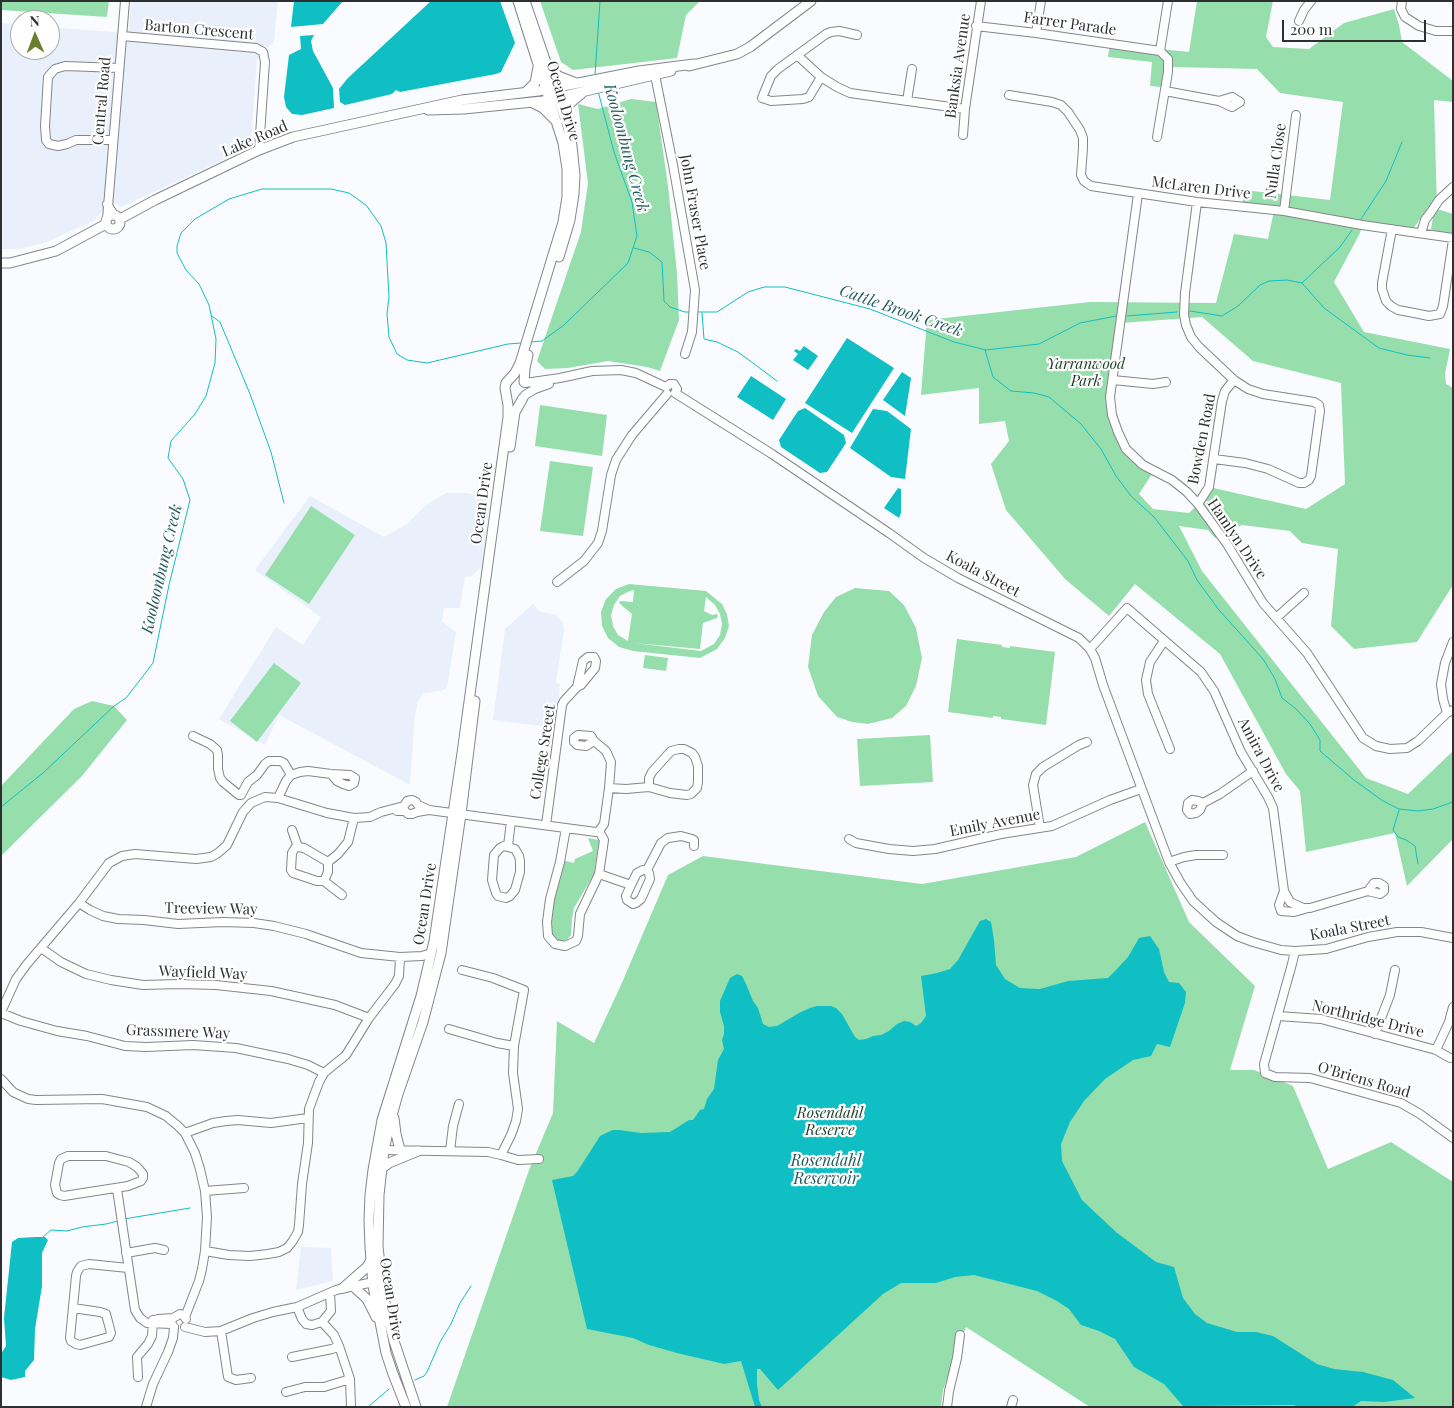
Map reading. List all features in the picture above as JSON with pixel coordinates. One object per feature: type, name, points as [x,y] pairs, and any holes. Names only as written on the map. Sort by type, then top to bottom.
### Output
[{"type":"main road","name":"Ocean Drive","points":[[518,1],[542,64]]},
{"type":"main road","name":"Ocean Drive","points":[[508,381],[527,350],[534,328],[565,208],[567,185],[566,158],[561,122],[542,64],[525,1]]},
{"type":"main road","name":"Lake Road","points":[[411,111],[464,109],[554,99],[601,83],[737,54],[750,47],[811,1]]},
{"type":"main road","points":[[526,92],[534,83],[542,64],[561,78],[585,87],[570,104],[561,122],[543,108],[531,102]]},
{"type":"main road","name":"Lake Road","points":[[1,263],[10,263],[56,251],[112,219],[259,150],[292,137],[462,100],[550,89],[585,87]]},
{"type":"main road","name":"Ocean Drive","points":[[525,382],[527,350]]},
{"type":"main road","points":[[517,378],[525,382],[527,389],[524,397],[514,400],[507,396],[504,389],[508,381],[517,378]]},
{"type":"main road","name":"Ocean Drive","points":[[416,1407],[394,1341],[371,1260],[370,1196],[380,1150],[423,1022],[441,953],[508,416],[507,396]]},
{"type":"main road","name":"Ocean Drive","points":[[406,1407],[386,1352],[380,1323],[377,1283],[382,1120],[414,1022],[421,996],[427,954],[439,912],[457,814],[480,664],[515,415],[524,397]]},
{"type":"main road","points":[[393,1113],[400,1150]]},
{"type":"main road","points":[[382,1168],[389,1163],[418,1151]]},
{"type":"main road","points":[[343,1288],[367,1267],[371,1260]]},
{"type":"main road","points":[[356,1288],[367,1299],[380,1323]]},
{"type":"street","name":"Central Road","points":[[112,219],[107,204],[124,1]]},
{"type":"street","name":"Banksia Avenue","points":[[963,135],[980,1]]},
{"type":"street","points":[[1036,33],[1041,1]]},
{"type":"street","points":[[1157,137],[1168,72],[1168,59],[1160,51],[1168,1]]},
{"type":"street","points":[[1299,21],[1311,1]]},
{"type":"street","points":[[1402,1],[1401,9],[1404,17],[1419,26],[1436,31],[1453,31]]},
{"type":"street","name":"Farrer Parade","points":[[976,26],[1160,51]]},
{"type":"street","points":[[821,77],[809,97],[773,101],[762,98],[771,76],[778,69],[831,32],[839,31],[857,35]]},
{"type":"street","name":"Barton Crescent","points":[[122,36],[256,48],[263,52],[265,62],[259,150]]},
{"type":"street","points":[[797,55],[821,77],[837,88],[850,93],[965,109]]},
{"type":"street","points":[[113,140],[76,140],[58,146],[49,144],[46,140],[45,126],[48,77],[59,67],[119,68]]},
{"type":"street","points":[[907,101],[912,69]]},
{"type":"street","name":"John Fraser Place","points":[[655,72],[695,290],[692,332],[685,354]]},
{"type":"street","points":[[1165,91],[1219,101]]},
{"type":"street","name":"McLaren Drive","points":[[1008,95],[1052,102],[1060,105],[1068,112],[1083,138],[1084,148],[1081,175],[1084,181],[1091,186],[1197,202],[1284,211],[1453,239]]},
{"type":"street","name":"Nulla Close","points":[[1284,211],[1296,115]]},
{"type":"street","points":[[1424,233],[1425,220],[1439,200],[1453,187]]},
{"type":"street","name":"Hamlyn Drive","points":[[1138,194],[1110,396],[1112,415],[1126,449],[1143,464],[1172,480],[1198,504],[1227,544],[1263,603],[1307,653],[1363,738],[1376,746],[1390,749],[1407,748],[1418,741],[1450,712]]},
{"type":"street","points":[[1197,202],[1185,293],[1184,315],[1191,337],[1234,380],[1248,389],[1263,394],[1314,402],[1319,405],[1320,411],[1311,476],[1304,483],[1299,483],[1268,469],[1245,463],[1214,459]]},
{"type":"street","points":[[1392,229],[1382,283],[1383,295],[1391,306],[1398,310],[1429,316],[1440,314],[1443,306],[1453,239]]},
{"type":"street","name":"Koala Street","points":[[525,382],[560,378],[592,371],[621,370],[636,373],[772,454],[924,558],[958,578],[1079,638],[1090,649],[1095,658],[1103,685],[1169,862],[1193,901],[1216,922],[1237,936],[1273,948],[1295,951],[1326,950],[1374,936],[1397,932],[1432,933],[1453,938]]},
{"type":"street","name":"Koala Street","points":[[524,397],[535,389],[553,383],[560,378]]},
{"type":"street","points":[[1113,380],[1153,384],[1166,382]]},
{"type":"street","name":"Bowden Road","points":[[1198,504],[1209,487],[1222,400],[1225,391],[1234,380]]},
{"type":"street","points":[[557,582],[584,562],[598,543],[611,475],[616,460],[632,435],[669,391]]},
{"type":"street","points":[[1276,618],[1304,593]]},
{"type":"street","name":"Amira Drive","points":[[1090,649],[1126,608],[1193,664],[1206,678],[1214,691],[1241,752],[1273,808],[1284,891],[1292,903]]},
{"type":"street","points":[[1164,641],[1150,662],[1146,680],[1148,694],[1170,749]]},
{"type":"street","points":[[1450,712],[1443,700],[1441,684],[1445,662],[1453,642]]},
{"type":"street","name":"College Sreeet","points":[[546,825],[562,705],[577,687]]},
{"type":"street","points":[[193,736],[210,744],[217,750],[220,778],[239,795],[248,782],[258,775],[269,760],[284,763],[291,775]]},
{"type":"street","points":[[592,739],[606,752],[611,762],[605,820],[599,831]]},
{"type":"street","points":[[1040,828],[1033,785],[1036,774],[1043,767],[1078,744],[1087,742]]},
{"type":"street","points":[[609,788],[649,787],[670,793],[691,794],[697,788],[698,782],[698,766],[695,757],[684,749],[679,748],[671,751],[658,763],[650,775],[649,787]]},
{"type":"street","points":[[278,798],[283,785],[291,775],[308,771],[331,774]]},
{"type":"street","points":[[1203,803],[1220,794],[1253,771]]},
{"type":"street","name":"Emily Avenue","points":[[849,839],[862,845],[922,851],[1061,823],[1110,800],[1141,789]]},
{"type":"street","points":[[1,1013],[16,979],[27,964],[80,902],[104,869],[115,859],[135,854],[196,858],[211,857],[218,854],[227,845],[243,812],[251,803],[265,797],[278,798],[327,813],[354,818],[370,817],[405,808]]},
{"type":"street","points":[[410,800],[415,801],[418,808],[414,814],[410,814],[405,808],[406,802],[410,800]]},
{"type":"street","points":[[418,808],[592,832],[599,831]]},
{"type":"street","points":[[328,862],[348,842],[354,818]]},
{"type":"street","points":[[508,846],[511,821]]},
{"type":"street","points":[[566,828],[547,922],[549,939],[555,944],[564,946],[576,941],[580,914],[600,874],[604,840],[599,831]]},
{"type":"street","points":[[292,830],[298,846]]},
{"type":"street","points":[[647,870],[661,843],[668,838],[681,836],[692,838],[694,846]]},
{"type":"street","points":[[298,846],[328,862]]},
{"type":"street","points":[[298,846],[292,853],[291,870],[317,882],[324,881],[342,895]]},
{"type":"street","points":[[508,846],[518,852],[520,872],[516,890],[506,898],[502,898],[496,893],[493,886],[493,860],[500,848],[508,846]]},
{"type":"street","points":[[1169,862],[1184,856],[1223,855]]},
{"type":"street","points":[[324,881],[328,872],[328,862]]},
{"type":"street","points":[[647,870],[650,879],[641,899],[633,904],[627,900],[626,896],[637,873],[647,870]]},
{"type":"street","points":[[600,874],[631,885]]},
{"type":"street","points":[[1284,891],[1279,906],[1283,911],[1288,912],[1306,909],[1368,891]]},
{"type":"street","name":"Treeview Way","points":[[80,902],[90,910],[118,919],[178,924],[223,922],[266,925],[306,934],[361,953],[400,957],[427,954]]},
{"type":"street","points":[[1288,912],[1292,903],[1306,909]]},
{"type":"street","name":"Wayfield Way","points":[[41,948],[61,962],[86,974],[111,980],[143,985],[216,985],[271,991],[335,1005],[369,1018]]},
{"type":"street","name":"O'Briens Road","points":[[1295,951],[1264,1064],[1265,1073],[1275,1077],[1310,1078],[1401,1103],[1453,1138]]},
{"type":"street","points":[[205,1251],[250,1256],[279,1252],[287,1248],[292,1242],[300,1225],[302,1184],[308,1143],[309,1109],[319,1082],[324,1073],[346,1054],[369,1018],[395,984],[399,976],[400,957]]},
{"type":"street","points":[[462,970],[524,990],[514,1046],[513,1073],[518,1116],[501,1154]]},
{"type":"street","points":[[1375,1034],[1390,995],[1395,970]]},
{"type":"street","points":[[1436,1050],[1449,1022],[1453,1007]]},
{"type":"street","name":"Grassmere Way","points":[[1,1013],[21,1021],[58,1031],[125,1046],[193,1045],[236,1048],[288,1059],[308,1065],[324,1073]]},
{"type":"street","name":"Northridge Drive","points":[[1278,1016],[1321,1019],[1436,1050],[1450,1058]]},
{"type":"street","points":[[449,1029],[514,1046]]},
{"type":"street","points":[[1,1079],[13,1092],[28,1099],[102,1099],[147,1107],[166,1116],[178,1126],[195,1152],[205,1191],[207,1216],[205,1251],[199,1281],[179,1322],[153,1384],[146,1407]]},
{"type":"street","points":[[450,1152],[453,1126],[459,1104]]},
{"type":"street","points":[[185,1134],[213,1123],[226,1121],[238,1120],[271,1123],[308,1118]]},
{"type":"street","points":[[380,1150],[488,1152],[518,1160],[539,1159]]},
{"type":"street","points":[[68,1156],[106,1156],[129,1162],[141,1170],[143,1174],[141,1181],[117,1189],[60,1195],[57,1193],[55,1185],[59,1163],[61,1159],[68,1156]]},
{"type":"street","points":[[205,1191],[244,1188]]},
{"type":"street","points":[[117,1189],[135,1310],[137,1315],[147,1323],[179,1322],[193,1329],[210,1333],[221,1331],[260,1316],[296,1307],[343,1288],[377,1283]]},
{"type":"street","points":[[126,1253],[155,1248],[164,1250]]},
{"type":"street","points":[[73,1308],[106,1314],[111,1332],[109,1337],[80,1344],[73,1343],[70,1338],[76,1276],[81,1266],[89,1264],[128,1268]]},
{"type":"street","points":[[331,1292],[377,1283]]},
{"type":"street","points":[[296,1307],[306,1324],[312,1325],[322,1322],[331,1311],[331,1292]]},
{"type":"street","points":[[138,1377],[137,1357],[150,1341],[153,1322]]},
{"type":"street","points":[[322,1322],[334,1335],[339,1346],[350,1379],[351,1407]]},
{"type":"street","points":[[221,1331],[228,1377],[236,1380],[251,1378]]},
{"type":"street","points":[[947,1407],[948,1391],[957,1358],[960,1335]]},
{"type":"street","points":[[292,1356],[339,1346]]},
{"type":"street","points":[[286,1392],[324,1387],[350,1379]]},
{"type":"shaded area","points":[[131,1],[278,1],[274,41],[257,59],[251,143],[247,149],[121,207],[115,204],[100,213],[95,220],[45,243],[18,249],[1,249],[1,23],[10,24],[10,60],[60,60],[60,28],[112,32],[129,30]]},
{"type":"shaded area","points":[[446,493],[465,493],[490,497],[482,566],[472,576],[465,577],[460,608],[444,608],[442,622],[456,632],[447,688],[440,691],[423,693],[418,702],[415,715],[410,785],[279,715],[265,745],[219,719],[276,627],[303,645],[321,617],[255,570],[310,496],[384,537],[407,524],[426,505]]},
{"type":"shaded area","points":[[533,604],[539,611],[556,615],[563,623],[564,630],[556,683],[560,684],[556,728],[493,720],[505,629]]},
{"type":"shaded area","points":[[301,1247],[331,1248],[333,1281],[296,1290]]},
{"type":"green space","points":[[1,1],[109,1],[107,17],[60,14],[60,10],[1,10]]},
{"type":"green space","points":[[540,1],[700,1],[686,15],[677,58],[573,70],[561,62]]},
{"type":"green space","name":"Yarranwood Park","points":[[1197,1],[1273,1],[1266,37],[1273,47],[1309,49],[1344,23],[1394,9],[1402,42],[1453,81],[1453,102],[1434,100],[1437,209],[1453,214],[1453,235],[1436,232],[1431,229],[1436,209],[1428,208],[1413,229],[1362,225],[1360,233],[1334,282],[1364,332],[1450,349],[1445,374],[1446,384],[1453,388],[1453,585],[1417,642],[1354,649],[1331,626],[1338,549],[1302,543],[1290,531],[1242,525],[1215,538],[1208,530],[1179,526],[1202,571],[1366,778],[1408,794],[1453,751],[1453,839],[1407,886],[1395,833],[1306,852],[1300,791],[1286,774],[1220,654],[1135,584],[1109,616],[1065,579],[1006,510],[991,464],[1009,441],[1005,421],[979,424],[979,388],[921,395],[927,320],[1090,302],[1216,303],[1234,234],[1268,239],[1274,211],[1242,207],[1244,190],[1330,200],[1343,102],[1280,93],[1257,69],[1172,67],[1170,88],[1150,86],[1152,62],[1108,57],[1110,44],[1189,52]],"holes":[[[1202,317],[1253,361],[1341,383],[1345,484],[1306,509],[1209,487],[1198,504],[1189,513],[1153,509],[1139,494],[1154,471],[1126,449],[1110,397],[1121,323]]]},
{"type":"green space","points":[[631,99],[656,102],[668,186],[677,273],[679,320],[660,371],[608,361],[568,368],[545,369],[537,361],[581,232],[588,183],[578,104],[598,109]]},
{"type":"green space","points":[[540,405],[607,415],[602,456],[535,446]]},
{"type":"green space","points":[[550,461],[593,467],[583,536],[540,531]]},
{"type":"green space","points":[[311,506],[355,535],[309,604],[265,575]]},
{"type":"green space","points":[[629,584],[706,591],[722,604],[727,614],[729,626],[725,638],[717,649],[700,658],[633,651],[619,647],[608,638],[602,626],[601,612],[606,599],[616,589]],"holes":[[[634,590],[633,602],[619,602],[632,614],[628,641],[618,635],[613,626],[611,615],[614,605],[620,596]],[[706,597],[715,605],[720,614],[722,624],[720,635],[714,644],[701,651],[634,643],[700,649],[703,623],[718,616],[717,614],[712,615],[704,611]]]},
{"type":"green space","points":[[855,588],[889,591],[904,605],[916,628],[922,658],[916,686],[906,706],[892,718],[868,724],[852,722],[837,717],[818,696],[808,667],[812,635],[824,612],[836,597]]},
{"type":"green space","points":[[957,639],[1002,645],[1002,647],[1010,648],[1010,646],[1055,652],[1046,725],[1001,719],[1001,717],[993,716],[993,718],[948,712]]},
{"type":"green space","points":[[645,655],[668,658],[666,671],[643,668]]},
{"type":"green space","points":[[274,663],[301,683],[257,742],[230,721]]},
{"type":"green space","points":[[92,701],[114,706],[127,720],[82,776],[1,856],[1,786],[74,709]]},
{"type":"green space","points":[[930,735],[933,782],[860,786],[857,739]]},
{"type":"green space","name":"Rosendahl Reserve","points":[[1145,822],[1189,922],[1255,986],[1230,1070],[1254,1070],[1293,1086],[1328,1169],[1391,1142],[1453,1182],[1453,1407],[1090,1407],[966,1327],[943,1390],[941,1407],[447,1407],[529,1170],[553,1113],[557,1021],[594,1043],[668,875],[703,856],[922,884],[1076,857]]},
{"type":"green space","points":[[588,838],[599,840],[594,874],[574,908],[571,935],[567,940],[561,942],[553,941],[547,928],[562,860],[574,863],[575,859],[593,851]]},
{"type":"water","points":[[294,1],[343,1],[323,24],[291,27]]},
{"type":"water","points":[[431,1],[500,1],[515,43],[501,72],[400,92],[396,90],[392,94],[345,105],[340,102],[339,89],[348,78]]},
{"type":"water","points":[[314,35],[311,41],[313,51],[333,88],[334,108],[302,115],[292,114],[286,107],[284,97],[289,55],[301,49],[300,36]]},
{"type":"water","points":[[847,338],[894,368],[852,433],[805,403]]},
{"type":"water","points":[[804,346],[818,356],[808,370],[793,360],[798,354],[794,351],[796,349],[800,351]]},
{"type":"water","points":[[902,372],[911,378],[905,416],[883,400]]},
{"type":"water","points":[[751,376],[786,399],[773,420],[737,397]]},
{"type":"water","points":[[805,408],[844,435],[846,443],[827,472],[820,473],[781,447],[779,440],[798,411]]},
{"type":"water","points":[[873,409],[887,411],[911,429],[905,479],[891,477],[850,448]]},
{"type":"water","points":[[898,488],[901,489],[901,513],[899,518],[884,508]]},
{"type":"water","name":"Rosendahl Reservoir","points":[[986,919],[991,922],[996,965],[1005,979],[1020,988],[1040,989],[1068,981],[1108,978],[1128,957],[1139,938],[1150,936],[1159,949],[1164,972],[1169,982],[1179,983],[1186,992],[1185,1003],[1170,1047],[1157,1044],[1151,1056],[1133,1060],[1105,1079],[1084,1101],[1070,1122],[1061,1144],[1062,1161],[1082,1200],[1116,1232],[1156,1262],[1174,1267],[1183,1298],[1195,1314],[1207,1323],[1237,1332],[1256,1332],[1273,1336],[1317,1364],[1334,1369],[1363,1372],[1393,1380],[1415,1398],[1384,1402],[1361,1401],[1352,1407],[1300,1407],[1294,1405],[1183,1406],[1164,1384],[1134,1367],[1115,1339],[1081,1325],[1069,1309],[1057,1301],[1037,1291],[974,1275],[955,1277],[936,1283],[901,1283],[883,1294],[778,1390],[760,1369],[757,1369],[759,1400],[762,1407],[755,1407],[741,1361],[724,1364],[649,1345],[633,1338],[587,1329],[552,1180],[573,1176],[600,1136],[606,1133],[613,1130],[641,1133],[670,1132],[689,1120],[693,1120],[700,1110],[704,1109],[707,1099],[714,1089],[718,1060],[724,1049],[722,1040],[724,1026],[720,1012],[720,1001],[730,978],[737,974],[742,976],[758,1008],[763,1024],[769,1027],[777,1026],[810,1008],[831,1006],[842,1014],[855,1037],[859,1040],[866,1039],[881,1035],[904,1021],[916,1026],[921,1023],[926,1016],[921,976],[950,969],[958,960],[980,921]]},
{"type":"water","points":[[45,1237],[48,1240],[42,1253],[42,1286],[35,1329],[34,1360],[25,1371],[25,1377],[11,1380],[1,1377],[1,1354],[6,1346],[4,1318],[12,1242],[18,1238]]},
{"type":"waterway","name":"Kooloonbung Creek","points":[[595,75],[600,1]]},
{"type":"waterway","name":"Kooloonbung Creek","points":[[530,342],[542,341],[564,325],[628,263],[637,236],[632,202],[614,152],[598,91]]},
{"type":"waterway","name":"Cattle Brook Creek","points":[[1361,219],[1386,181],[1402,142]]},
{"type":"waterway","name":"Kooloonbung Creek","points":[[1,807],[43,773],[114,706],[126,698],[153,663],[169,585],[190,500],[183,479],[168,458],[171,441],[195,414],[206,396],[215,363],[216,339],[209,305],[199,284],[186,270],[177,253],[181,233],[195,219],[229,199],[262,189],[331,189],[349,193],[366,205],[381,226],[386,243],[389,337],[397,354],[407,360],[427,363],[508,344],[521,343]]},
{"type":"waterway","name":"Cattle Brook Creek","points":[[1190,311],[1222,316],[1238,306],[1260,285],[1269,281],[1287,280],[1302,283],[1340,247],[1352,230]]},
{"type":"waterway","name":"Cattle Brook Creek","points":[[634,248],[649,252],[662,262],[664,301],[670,307],[690,312]]},
{"type":"waterway","name":"Cattle Brook Creek","points":[[1302,283],[1324,308],[1379,348],[1430,358]]},
{"type":"waterway","name":"Cattle Brook Creek","points":[[697,312],[717,312],[748,292],[764,287],[785,287],[870,309],[954,342],[986,350],[1039,344],[1080,323],[1116,316]]},
{"type":"waterway","name":"Cattle Brook Creek","points":[[1127,316],[1177,312]]},
{"type":"waterway","points":[[702,313],[704,339],[717,342],[738,352],[777,381]]},
{"type":"waterway","points":[[212,316],[220,322],[250,394],[271,452],[284,503]]},
{"type":"waterway","points":[[985,350],[993,377],[1011,391],[1034,393],[1049,397],[1081,424],[1101,449],[1116,476],[1131,496],[1154,517],[1188,561],[1197,580],[1219,610],[1263,659],[1275,679],[1282,698],[1295,708],[1310,724],[1320,740],[1320,751],[1354,780],[1383,801],[1399,809],[1418,811],[1433,809],[1453,802]]},
{"type":"waterway","points":[[1399,810],[1393,830],[1398,837],[1415,846],[1418,864]]},
{"type":"waterway","points":[[124,1219],[190,1208]]},
{"type":"waterway","points":[[43,1237],[51,1230],[67,1231],[118,1221]]},
{"type":"waterway","points":[[415,1380],[424,1376],[427,1372],[440,1342],[471,1286]]},
{"type":"waterway","points":[[368,1407],[389,1389]]}]
